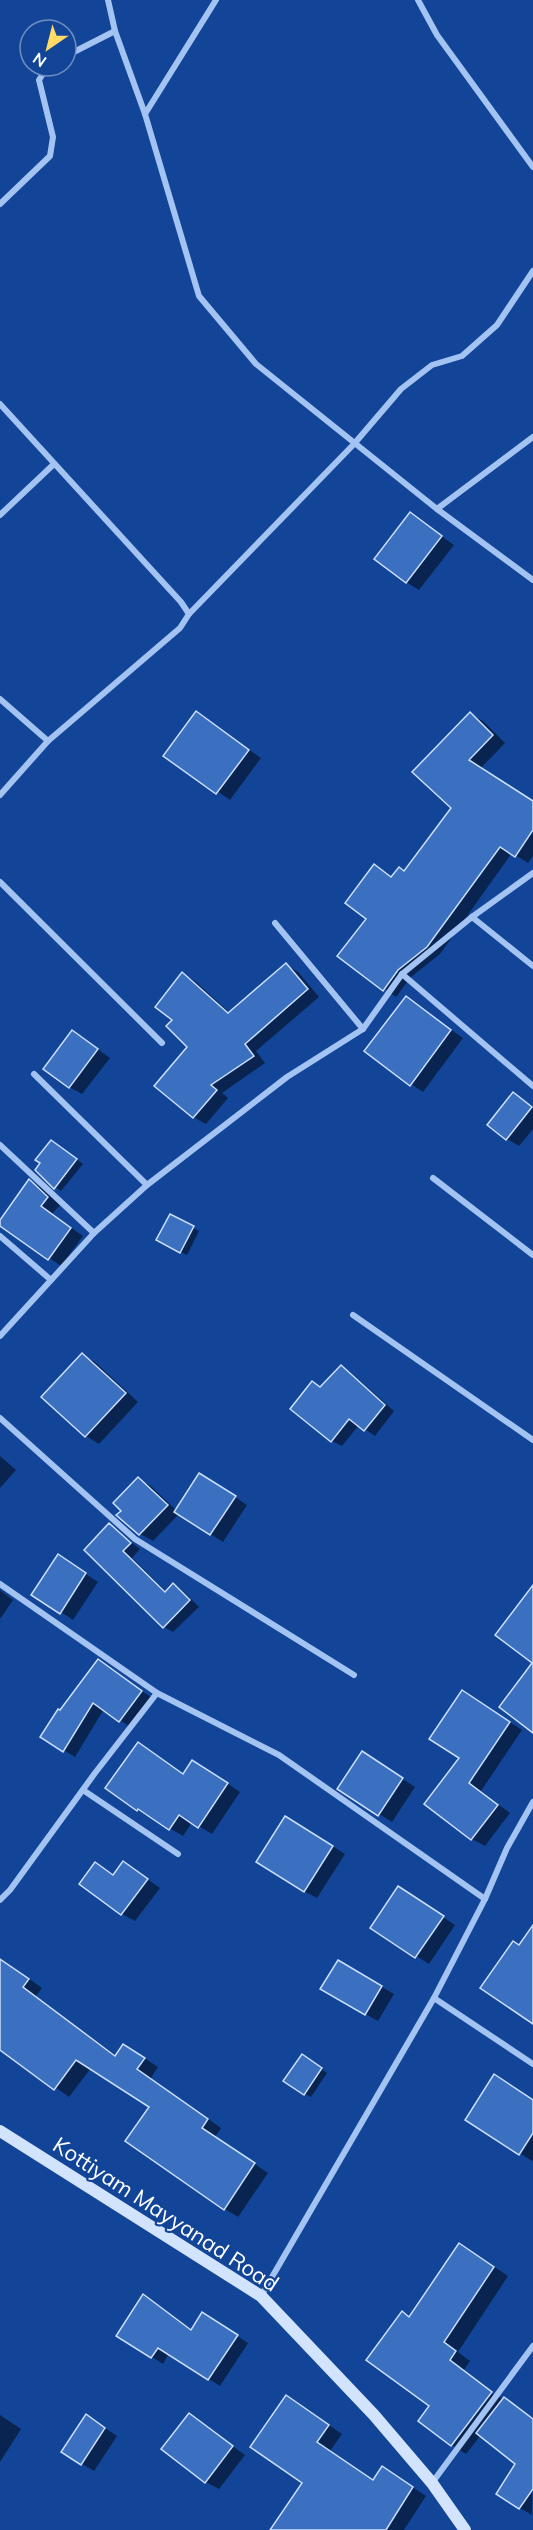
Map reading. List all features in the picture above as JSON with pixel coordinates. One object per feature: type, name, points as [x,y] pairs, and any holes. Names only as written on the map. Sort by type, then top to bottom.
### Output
[{"type":"street","points":[[108,0],[115,31],[145,114],[199,296],[256,364],[437,509],[533,580]]},
{"type":"street","points":[[145,114],[216,0]]},
{"type":"street","points":[[418,0],[437,35],[533,167]]},
{"type":"street","points":[[78,50],[115,31]]},
{"type":"street","points":[[0,204],[50,156],[53,137],[40,78]]},
{"type":"street","points":[[0,795],[48,741],[180,628],[189,614],[354,444],[401,389],[432,365],[462,356],[497,325],[533,271]]},
{"type":"street","points":[[0,404],[181,602],[189,614]]},
{"type":"street","points":[[437,509],[533,437]]},
{"type":"street","points":[[0,515],[54,464]]},
{"type":"street","points":[[0,699],[48,741]]},
{"type":"street","points":[[0,1336],[94,1233],[147,1185],[287,1077],[363,1029],[402,974],[472,917],[533,873]]},
{"type":"street","points":[[0,882],[162,1042]]},
{"type":"street","points":[[472,917],[533,966]]},
{"type":"street","points":[[275,923],[363,1029]]},
{"type":"street","points":[[402,974],[533,1086]]},
{"type":"street","points":[[34,1074],[147,1185]]},
{"type":"street","points":[[0,1145],[94,1233]]},
{"type":"street","points":[[433,1178],[533,1255]]},
{"type":"street","points":[[0,1236],[51,1280]]},
{"type":"street","points":[[353,1315],[533,1440]]},
{"type":"street","points":[[0,1418],[135,1539],[354,1674]]},
{"type":"street","points":[[0,1584],[157,1693],[279,1755],[485,1899]]},
{"type":"street","points":[[0,1900],[10,1890],[157,1693]]},
{"type":"street","points":[[83,1790],[178,1854]]},
{"type":"street","points":[[261,2296],[434,1998],[485,1899],[507,1848],[533,1802]]},
{"type":"street","points":[[434,1998],[533,2064]]},
{"type":"street","name":"Kottiyam Mayyanad Road","points":[[0,2131],[261,2296],[375,2415],[432,2483],[465,2530]]},
{"type":"street","points":[[432,2483],[533,2346]]},
{"type":"building","points":[[410,512],[442,536],[406,583],[374,559]]},
{"type":"building","points":[[196,711],[249,750],[216,794],[163,756]]},
{"type":"building","points":[[470,712],[493,735],[469,760],[533,801],[533,830],[515,857],[500,847],[427,947],[398,970],[383,991],[337,956],[366,919],[345,903],[374,864],[391,877],[399,867],[404,871],[451,808],[412,772]]},
{"type":"building","points":[[286,963],[308,989],[245,1044],[254,1056],[211,1085],[217,1090],[193,1118],[154,1086],[187,1047],[166,1026],[172,1020],[155,1007],[182,972],[228,1013]]},
{"type":"building","points":[[406,996],[451,1030],[410,1086],[364,1051]]},
{"type":"building","points":[[72,1030],[98,1049],[69,1088],[43,1069]]},
{"type":"building","points":[[513,1092],[532,1107],[506,1140],[487,1125]]},
{"type":"building","points":[[51,1140],[77,1159],[54,1189],[35,1170],[40,1163],[35,1160]]},
{"type":"building","points":[[29,1179],[48,1197],[41,1206],[71,1228],[48,1260],[0,1226],[0,1220]]},
{"type":"building","points":[[170,1214],[194,1226],[180,1253],[156,1240]]},
{"type":"building","points":[[82,1353],[126,1393],[85,1437],[41,1397]]},
{"type":"building","points":[[341,1365],[385,1405],[364,1431],[349,1419],[331,1442],[290,1409],[312,1381],[320,1387]]},
{"type":"building","points":[[199,1473],[236,1496],[210,1535],[174,1512]]},
{"type":"building","points":[[138,1477],[168,1505],[139,1535],[116,1515],[121,1511],[113,1503]]},
{"type":"building","points":[[109,1523],[131,1543],[123,1551],[165,1592],[173,1583],[190,1600],[163,1628],[84,1550]]},
{"type":"building","points":[[58,1554],[86,1573],[60,1614],[31,1595]]},
{"type":"building","points":[[533,1585],[533,1733],[499,1707],[532,1663],[495,1635]]},
{"type":"building","points":[[98,1659],[142,1691],[119,1722],[93,1703],[63,1752],[40,1737],[58,1709],[60,1710]]},
{"type":"building","points":[[462,1690],[510,1722],[469,1783],[498,1805],[471,1840],[424,1804],[459,1758],[429,1739]]},
{"type":"building","points":[[138,1742],[183,1774],[192,1760],[228,1783],[198,1828],[179,1815],[169,1830],[105,1788]]},
{"type":"building","points":[[362,1751],[403,1778],[378,1816],[337,1789]]},
{"type":"building","points":[[285,1816],[333,1846],[304,1892],[256,1862]]},
{"type":"building","points":[[123,1861],[148,1879],[121,1915],[79,1884],[95,1862],[113,1875]]},
{"type":"building","points":[[398,1886],[444,1916],[415,1958],[370,1928]]},
{"type":"building","points":[[533,1925],[533,2024],[480,1988],[513,1941],[519,1945]]},
{"type":"building","points":[[0,1959],[29,1979],[23,1987],[115,2056],[123,2044],[145,2058],[137,2069],[208,2119],[202,2128],[255,2163],[224,2210],[125,2141],[149,2107],[76,2060],[54,2090],[0,2050]]},
{"type":"building","points":[[338,1960],[382,1986],[365,2015],[320,1989]]},
{"type":"building","points":[[302,2054],[322,2068],[304,2095],[283,2081]]},
{"type":"building","points":[[494,2074],[533,2100],[533,2133],[519,2155],[465,2120]]},
{"type":"building","points":[[459,2243],[494,2267],[444,2342],[456,2351],[450,2360],[492,2392],[451,2446],[418,2421],[429,2406],[366,2360],[402,2311],[409,2317]]},
{"type":"building","points":[[143,2294],[191,2330],[202,2312],[238,2335],[208,2380],[158,2348],[151,2358],[116,2336]]},
{"type":"building","points":[[286,2395],[329,2425],[317,2442],[373,2480],[382,2466],[413,2487],[386,2530],[270,2530],[302,2483],[250,2447]]},
{"type":"building","points":[[504,2397],[533,2419],[533,2489],[519,2509],[496,2494],[515,2464],[476,2433]]},
{"type":"building","points":[[189,2413],[233,2446],[205,2483],[161,2449]]},
{"type":"building","points":[[86,2414],[105,2428],[81,2465],[61,2452]]}]
